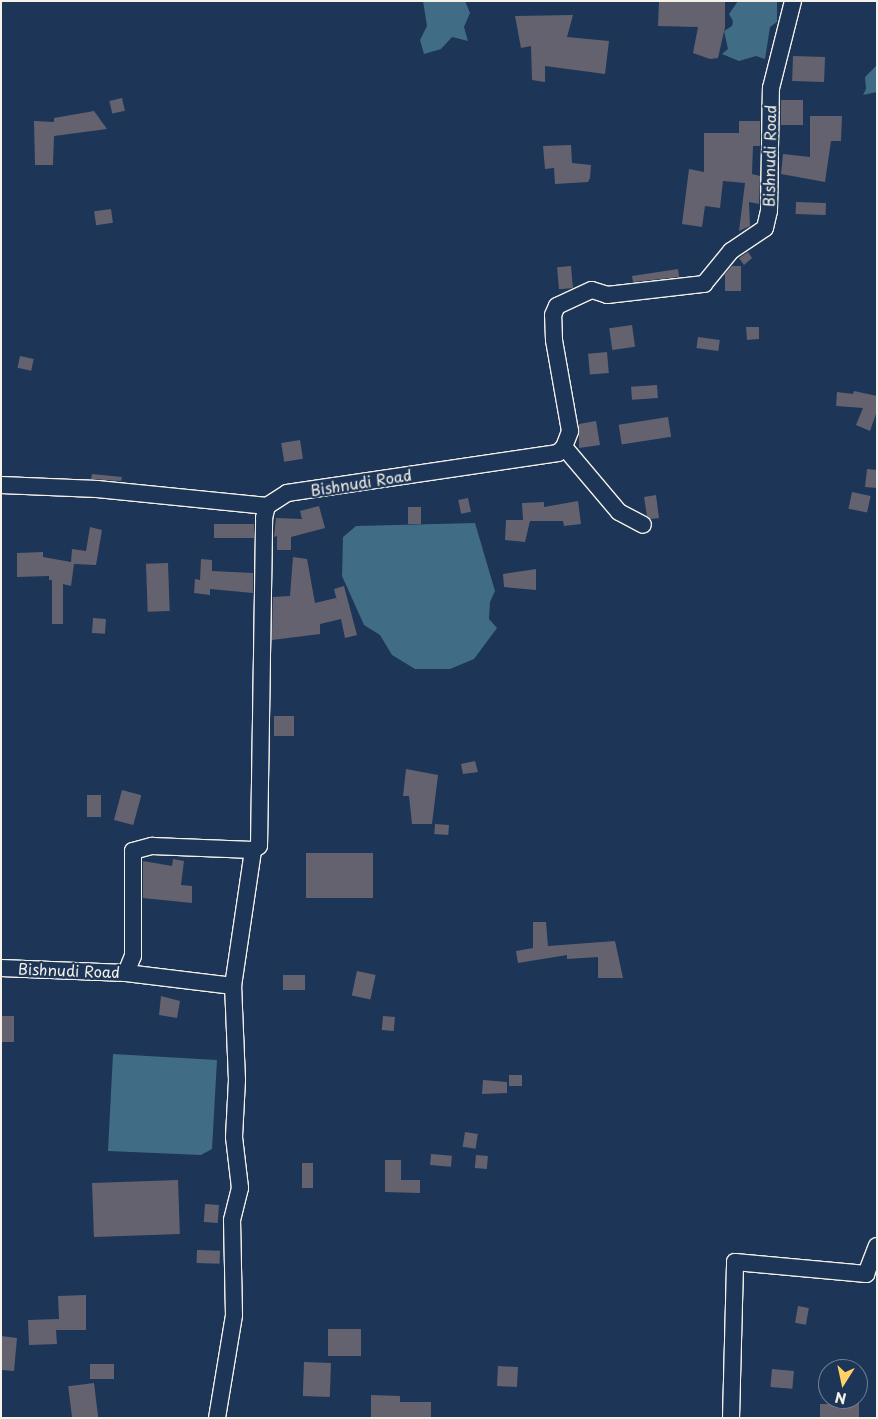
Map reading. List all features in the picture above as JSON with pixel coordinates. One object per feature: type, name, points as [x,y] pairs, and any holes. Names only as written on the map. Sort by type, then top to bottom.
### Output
[{"type":"street","name":"Bishnudi Road","points":[[267,506],[288,493],[549,454],[564,447],[570,431],[554,340],[553,315],[556,306],[592,290],[607,295],[704,284],[731,251],[765,228],[769,211],[771,88],[793,1]]},
{"type":"street","points":[[564,447],[619,512],[643,525]]},
{"type":"street","points":[[1,485],[97,489],[267,506],[264,518],[260,678],[260,837],[258,846],[253,850],[233,986],[237,1080],[234,1137],[240,1188],[232,1220],[234,1315],[217,1418]]},
{"type":"street","name":"Bishnudi Road","points":[[1,968],[126,973],[133,956],[133,851],[152,846],[253,850]]},
{"type":"street","points":[[126,973],[233,986]]},
{"type":"street","points":[[731,1418],[735,1262],[866,1274],[877,1246]]},
{"type":"water","points":[[423,1],[465,1],[470,13],[464,27],[468,41],[452,37],[441,49],[424,54],[420,40],[427,26]]},
{"type":"water","points":[[738,1],[777,1],[777,22],[770,27],[765,59],[756,56],[739,61],[722,54],[728,49],[724,31],[732,26],[733,21],[729,14]]},
{"type":"water","points":[[877,65],[877,92],[863,95],[866,89],[865,77]]},
{"type":"water","points":[[475,523],[495,591],[490,602],[489,619],[497,628],[474,659],[450,669],[415,669],[392,655],[380,635],[364,625],[342,576],[343,537],[356,526]]},
{"type":"water","points":[[113,1054],[217,1060],[212,1149],[201,1155],[108,1151]]},
{"type":"building","points":[[659,1],[725,1],[725,27],[718,58],[710,59],[693,53],[698,27],[658,26]]},
{"type":"building","points":[[573,15],[567,37],[609,41],[605,74],[545,66],[545,82],[532,80],[531,46],[521,48],[515,16]]},
{"type":"building","points":[[793,56],[825,57],[824,82],[792,81]]},
{"type":"building","points":[[122,98],[125,111],[112,114],[109,101]]},
{"type":"building","points":[[781,100],[803,100],[803,125],[781,125]]},
{"type":"building","points":[[94,111],[107,129],[54,136],[53,165],[35,165],[34,121],[54,122],[54,118]]},
{"type":"building","points":[[810,116],[842,116],[841,141],[831,141],[825,182],[781,174],[783,154],[810,157]]},
{"type":"building","points":[[739,121],[760,121],[760,146],[753,146],[752,174],[760,176],[759,204],[749,202],[750,226],[739,231],[745,183],[723,181],[720,208],[705,206],[702,227],[682,224],[689,169],[704,172],[704,133],[739,133]]},
{"type":"building","points":[[571,145],[572,163],[591,165],[590,178],[588,182],[555,184],[554,168],[545,169],[543,146]]},
{"type":"building","points":[[796,202],[826,203],[826,215],[796,214]]},
{"type":"building","points":[[111,209],[113,223],[96,225],[94,211]]},
{"type":"building","points":[[748,252],[752,258],[744,265],[739,258]]},
{"type":"building","points":[[571,266],[573,288],[559,289],[557,267]]},
{"type":"building","points":[[732,266],[741,266],[741,291],[725,291],[725,274]]},
{"type":"building","points":[[678,269],[679,277],[633,282],[632,276]]},
{"type":"building","points":[[632,325],[635,347],[612,350],[609,328]]},
{"type":"building","points":[[746,327],[759,327],[759,339],[747,340]]},
{"type":"building","points":[[698,337],[720,340],[718,351],[696,348]]},
{"type":"building","points":[[607,352],[609,373],[590,375],[588,354]]},
{"type":"building","points":[[20,356],[34,359],[31,371],[18,368]]},
{"type":"building","points":[[657,385],[658,398],[632,400],[631,387]]},
{"type":"building","points":[[854,391],[877,396],[877,411],[870,431],[856,425],[863,408],[836,406],[837,392],[853,394]]},
{"type":"building","points":[[668,417],[671,437],[622,445],[619,425]]},
{"type":"building","points":[[596,421],[600,445],[579,448],[579,424]]},
{"type":"building","points":[[300,440],[303,459],[284,462],[281,443]]},
{"type":"building","points":[[867,469],[877,470],[877,488],[865,487]]},
{"type":"building","points":[[92,474],[122,477],[121,481],[91,479]]},
{"type":"building","points":[[852,492],[871,496],[867,513],[848,509]]},
{"type":"building","points":[[656,495],[659,518],[651,519],[647,516],[644,497]]},
{"type":"building","points":[[468,498],[471,512],[461,514],[458,500]]},
{"type":"building","points":[[578,501],[581,524],[564,526],[563,521],[530,521],[525,542],[505,540],[506,520],[523,520],[522,503],[544,502],[544,507]]},
{"type":"building","points":[[319,506],[325,528],[291,537],[291,550],[277,550],[277,536],[274,537],[276,518],[302,519],[300,511]]},
{"type":"building","points":[[408,507],[421,507],[421,524],[408,524]]},
{"type":"building","points":[[214,524],[254,524],[254,538],[214,538]]},
{"type":"building","points":[[90,527],[102,530],[96,565],[74,564],[71,586],[63,584],[63,624],[52,624],[52,580],[49,580],[49,576],[17,577],[17,553],[43,552],[43,557],[71,562],[72,549],[86,551]]},
{"type":"building","points":[[293,557],[307,559],[315,603],[336,598],[338,605],[334,589],[344,586],[357,635],[345,638],[341,619],[320,624],[320,634],[272,640],[273,597],[290,596]]},
{"type":"building","points":[[201,559],[212,560],[212,571],[253,573],[253,593],[210,589],[210,595],[194,593],[195,579],[200,580]]},
{"type":"building","points":[[168,563],[170,611],[148,612],[146,564]]},
{"type":"building","points":[[536,569],[536,590],[504,587],[503,574]]},
{"type":"building","points":[[93,618],[106,619],[105,634],[92,633]]},
{"type":"building","points":[[274,716],[294,716],[294,736],[274,736]]},
{"type":"building","points":[[475,761],[478,772],[463,774],[461,764]]},
{"type":"building","points":[[406,769],[438,775],[432,824],[412,824],[409,796],[403,796]]},
{"type":"building","points":[[122,790],[141,795],[133,825],[114,820]]},
{"type":"building","points":[[87,795],[101,795],[101,817],[87,817]]},
{"type":"building","points":[[435,824],[449,825],[448,835],[434,834]]},
{"type":"building","points":[[306,853],[373,853],[373,898],[306,898]]},
{"type":"building","points":[[173,859],[184,861],[181,885],[192,886],[192,903],[143,898],[143,861],[172,866]]},
{"type":"building","points":[[533,922],[546,922],[548,946],[615,941],[623,978],[598,978],[598,957],[567,959],[567,955],[518,963],[516,951],[533,948]]},
{"type":"building","points":[[357,971],[376,975],[370,999],[352,995]]},
{"type":"building","points":[[283,975],[305,975],[305,990],[283,990]]},
{"type":"building","points":[[161,996],[180,1001],[177,1018],[159,1015]]},
{"type":"building","points":[[1,1016],[14,1016],[14,1042],[1,1042]]},
{"type":"building","points":[[383,1016],[395,1017],[394,1031],[382,1030]]},
{"type":"building","points":[[509,1075],[522,1075],[522,1086],[509,1086]]},
{"type":"building","points":[[483,1080],[507,1082],[507,1093],[482,1094]]},
{"type":"building","points":[[465,1132],[478,1134],[475,1149],[463,1147]]},
{"type":"building","points":[[431,1154],[452,1156],[451,1167],[430,1165]]},
{"type":"building","points":[[476,1155],[488,1156],[487,1169],[475,1168]]},
{"type":"building","points":[[385,1160],[401,1160],[401,1180],[420,1180],[420,1193],[385,1192]]},
{"type":"building","points":[[302,1163],[313,1163],[313,1188],[302,1188]]},
{"type":"building","points":[[178,1180],[180,1234],[94,1237],[92,1183]]},
{"type":"building","points":[[205,1204],[219,1205],[218,1223],[204,1222]]},
{"type":"building","points":[[197,1250],[220,1251],[220,1264],[197,1263]]},
{"type":"building","points":[[86,1295],[86,1330],[56,1330],[57,1344],[29,1345],[28,1320],[59,1319],[58,1296]]},
{"type":"building","points":[[798,1306],[809,1308],[806,1325],[795,1323]]},
{"type":"building","points":[[328,1329],[361,1329],[361,1356],[328,1356]]},
{"type":"building","points":[[1,1336],[17,1338],[14,1371],[1,1370]]},
{"type":"building","points":[[304,1362],[331,1363],[330,1397],[303,1396]]},
{"type":"building","points":[[90,1364],[114,1364],[114,1379],[90,1379]]},
{"type":"building","points":[[498,1366],[518,1367],[517,1387],[497,1386]]},
{"type":"building","points":[[772,1369],[794,1371],[792,1389],[770,1387]]},
{"type":"building","points":[[94,1383],[98,1418],[72,1418],[68,1386]]},
{"type":"building","points":[[371,1395],[400,1396],[400,1402],[431,1402],[431,1418],[371,1418]]},
{"type":"building","points":[[820,1409],[859,1409],[859,1418],[820,1418]]}]
